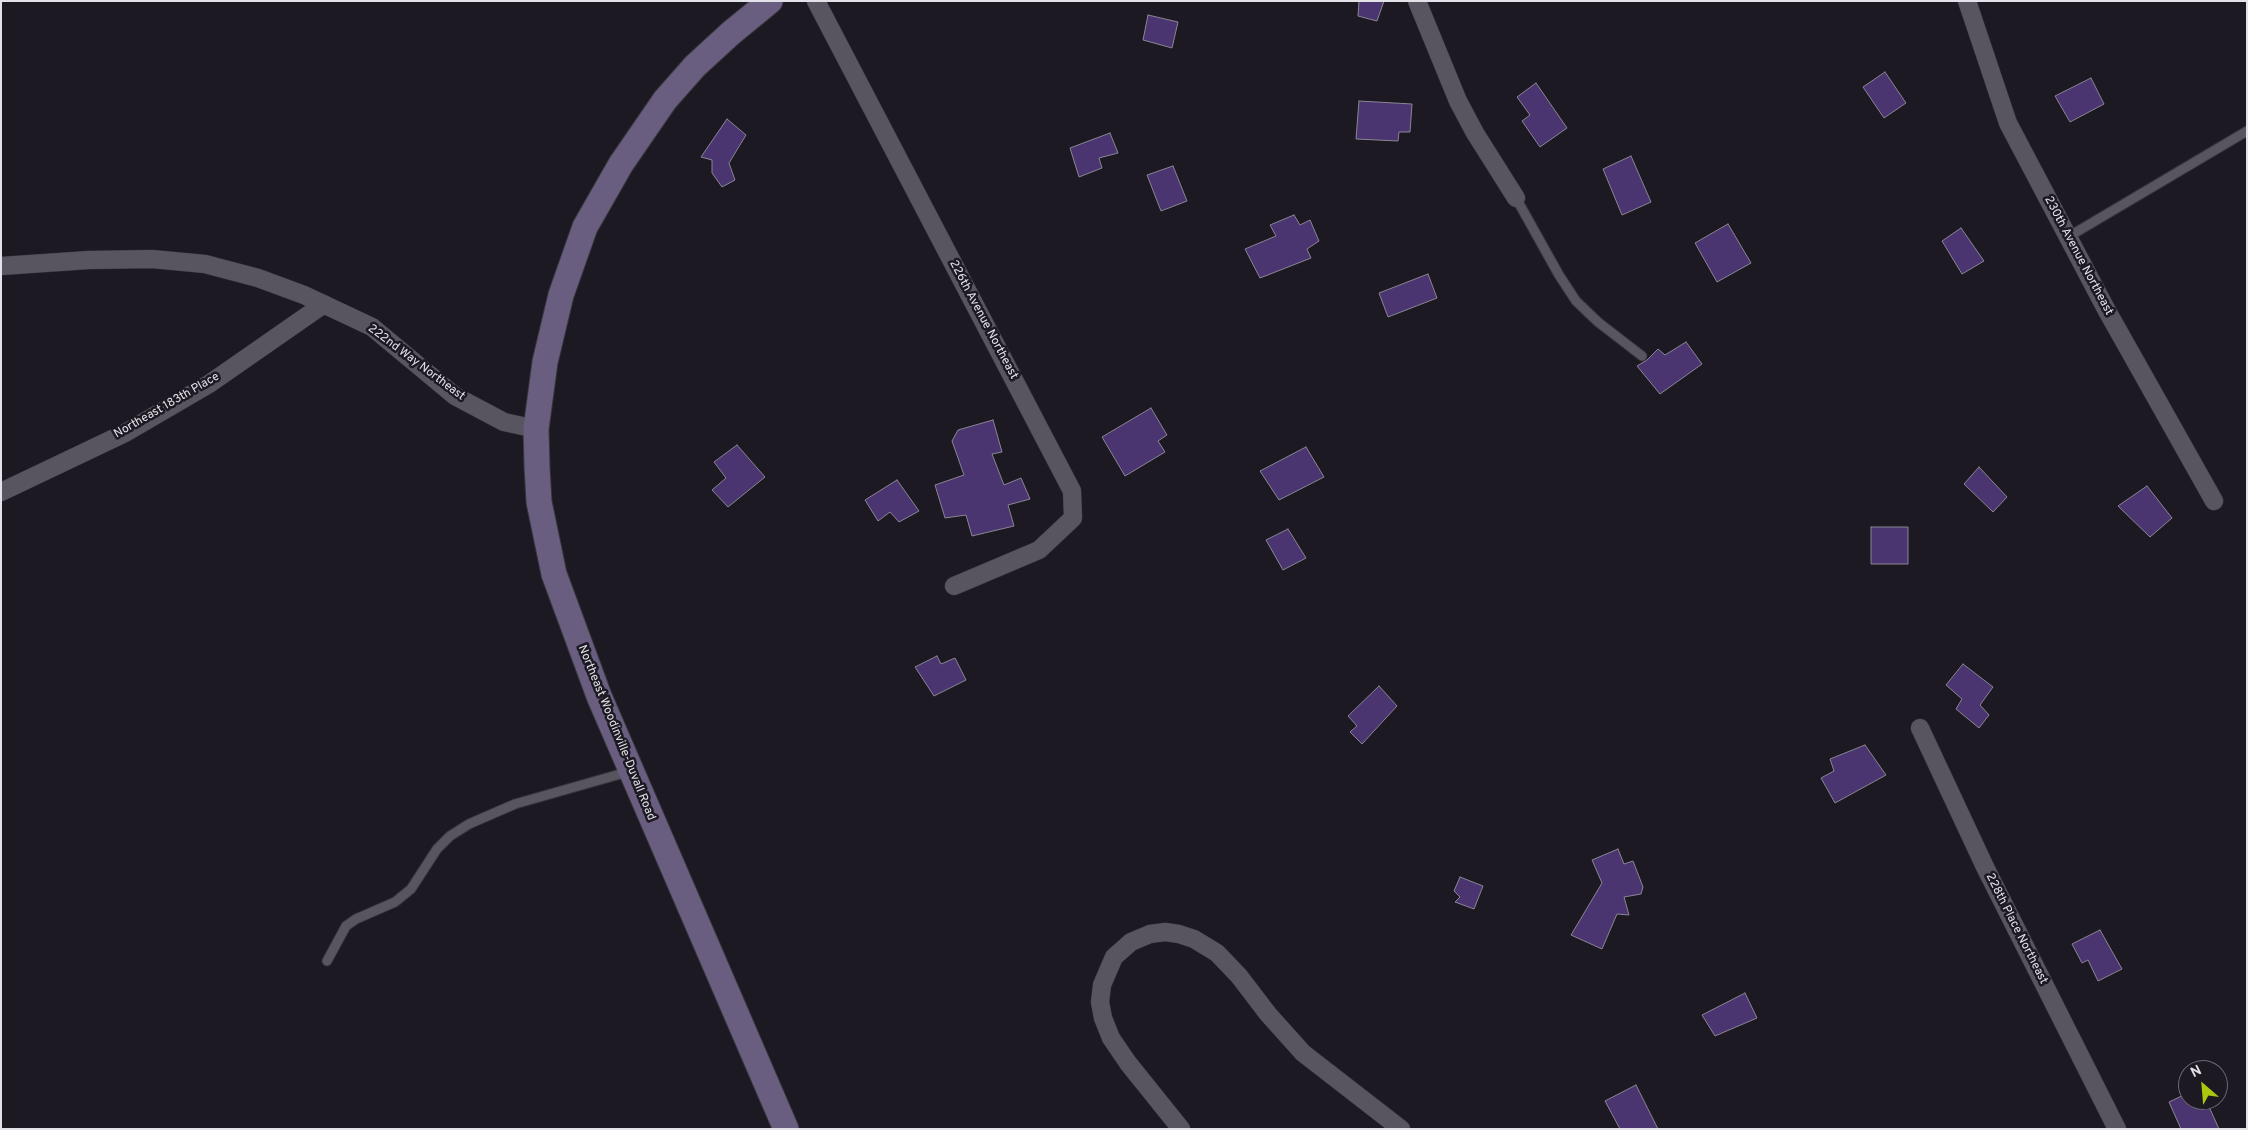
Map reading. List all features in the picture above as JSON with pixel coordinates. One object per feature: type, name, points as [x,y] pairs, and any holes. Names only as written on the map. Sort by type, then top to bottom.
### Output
[{"type":"main road","name":"Northeast Woodinville-Duvall Road","points":[[770,1],[695,66],[665,100],[634,144],[601,198],[585,228],[561,294],[545,362],[536,429],[539,502],[554,574],[598,696],[786,1129]]},
{"type":"street","name":"226th Avenue Northeast","points":[[816,1],[1072,491],[1073,518],[1039,550],[954,586]]},
{"type":"street","points":[[1417,1],[1458,101],[1475,133],[1516,198]]},
{"type":"street","name":"230th Avenue Northeast","points":[[1967,1],[2008,123],[2110,316],[2214,501]]},
{"type":"street","name":"222nd Way Northeast","points":[[1,266],[89,260],[152,259],[205,264],[258,278],[324,304],[372,327],[455,396],[504,422],[536,429]]},
{"type":"street","name":"Northeast 183th Place","points":[[1,492],[125,433],[208,384],[324,304]]},
{"type":"street","name":"228th Place Northeast","points":[[1920,728],[1985,867],[2117,1129]]},
{"type":"street","points":[[1181,1129],[1128,1063],[1111,1038],[1103,1018],[1100,1002],[1102,985],[1114,957],[1131,942],[1150,934],[1165,932],[1194,939],[1217,953],[1239,976],[1302,1054],[1400,1129]]},
{"type":"lane","points":[[2068,238],[2247,131]]},
{"type":"lane","points":[[1516,198],[1558,275],[1576,301],[1598,322],[1642,356]]},
{"type":"lane","points":[[327,961],[346,926],[356,919],[395,902],[411,889],[437,849],[450,836],[469,824],[515,804],[631,771]]},
{"type":"building","points":[[1359,1],[1384,1],[1377,21],[1358,16]]},
{"type":"building","points":[[1148,15],[1178,22],[1172,48],[1143,40]]},
{"type":"building","points":[[1885,72],[1906,103],[1884,118],[1863,87]]},
{"type":"building","points":[[2091,78],[2104,104],[2070,122],[2055,96]]},
{"type":"building","points":[[1536,83],[1567,128],[1540,147],[1522,121],[1530,115],[1517,97]]},
{"type":"building","points":[[1359,101],[1412,104],[1410,132],[1399,132],[1398,141],[1356,139]]},
{"type":"building","points":[[727,119],[746,135],[729,163],[735,180],[722,187],[712,173],[712,160],[701,157]]},
{"type":"building","points":[[1110,133],[1118,153],[1099,158],[1102,168],[1079,177],[1070,148]]},
{"type":"building","points":[[1631,156],[1651,202],[1622,215],[1603,169]]},
{"type":"building","points":[[1173,166],[1187,201],[1161,211],[1147,175]]},
{"type":"building","points":[[1294,215],[1300,225],[1310,220],[1319,241],[1307,249],[1311,258],[1260,278],[1245,249],[1276,236],[1270,225]]},
{"type":"building","points":[[1728,224],[1751,263],[1717,282],[1695,243]]},
{"type":"building","points":[[1961,228],[1984,261],[1962,274],[1942,241]]},
{"type":"building","points":[[1428,274],[1437,298],[1388,317],[1379,293]]},
{"type":"building","points":[[1686,342],[1702,364],[1660,394],[1637,366],[1647,360],[1658,349],[1665,355]]},
{"type":"building","points":[[1151,408],[1167,435],[1158,441],[1165,452],[1125,476],[1102,437]]},
{"type":"building","points":[[993,420],[1002,452],[992,454],[1004,485],[1021,478],[1030,499],[1008,505],[1014,526],[972,536],[966,515],[945,518],[935,485],[964,475],[952,441],[958,430]]},
{"type":"building","points":[[737,445],[765,477],[728,507],[712,490],[726,478],[714,462]]},
{"type":"building","points":[[1306,447],[1324,477],[1279,500],[1260,471]]},
{"type":"building","points":[[1979,467],[2007,497],[1993,512],[1964,484]]},
{"type":"building","points":[[897,480],[919,511],[899,522],[890,512],[878,521],[865,500]]},
{"type":"building","points":[[2147,486],[2172,518],[2150,537],[2118,506]]},
{"type":"building","points":[[1871,527],[1908,527],[1908,564],[1871,564]]},
{"type":"building","points":[[1288,529],[1306,558],[1283,570],[1266,540]]},
{"type":"building","points":[[937,656],[941,664],[955,658],[966,680],[934,696],[915,667]]},
{"type":"building","points":[[1963,664],[1993,687],[1980,705],[1989,715],[1979,728],[1956,709],[1962,699],[1946,685]]},
{"type":"building","points":[[1379,686],[1397,706],[1362,744],[1350,732],[1357,726],[1348,716]]},
{"type":"building","points":[[1865,745],[1886,775],[1835,803],[1821,778],[1834,771],[1830,759]]},
{"type":"building","points":[[1618,849],[1624,864],[1633,861],[1643,887],[1641,894],[1624,897],[1629,915],[1617,914],[1602,949],[1571,935],[1602,883],[1592,860]]},
{"type":"building","points":[[1460,877],[1483,886],[1474,909],[1455,902],[1460,897],[1454,891]]},
{"type":"building","points":[[2100,930],[2122,969],[2098,981],[2088,960],[2082,963],[2072,944]]},
{"type":"building","points":[[1745,993],[1757,1018],[1715,1036],[1702,1015]]},
{"type":"building","points":[[1636,1085],[1658,1129],[1620,1129],[1605,1101]]},
{"type":"building","points":[[2178,1098],[2178,1110],[2210,1110],[2219,1129],[2181,1129],[2169,1102]]}]
